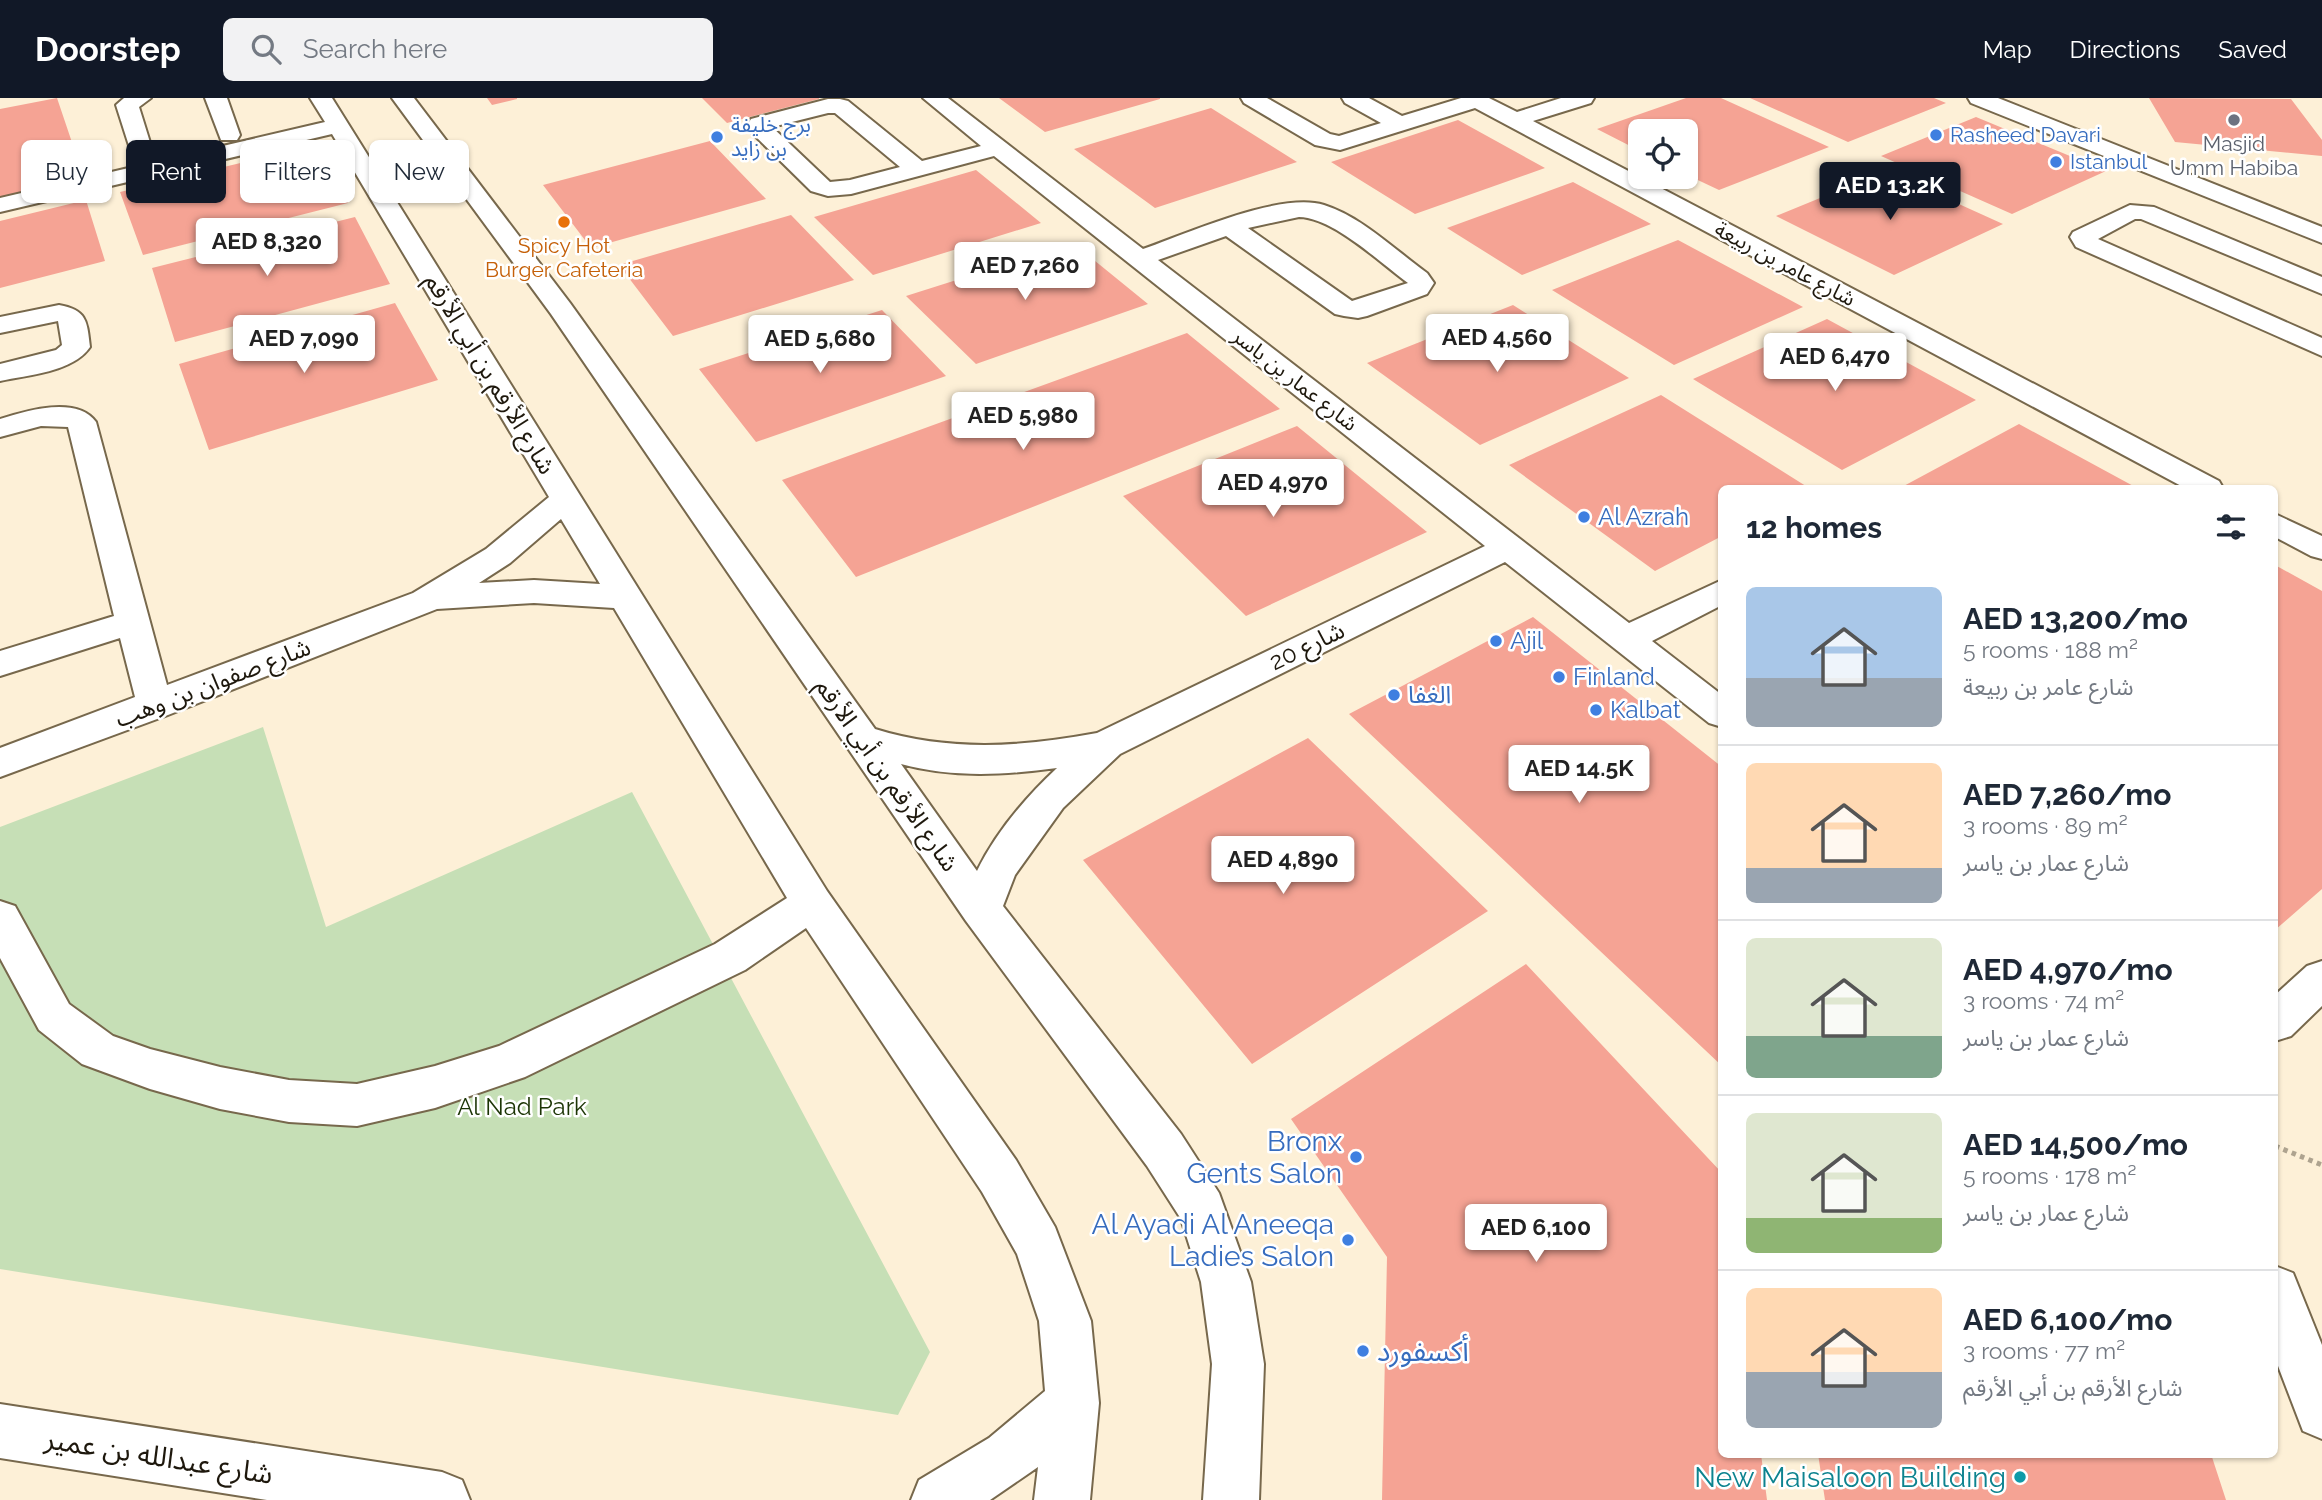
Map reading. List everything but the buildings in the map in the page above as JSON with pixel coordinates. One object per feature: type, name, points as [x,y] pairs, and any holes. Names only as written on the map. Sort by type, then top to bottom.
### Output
[{"type":"street","points":[[138,140],[128,105],[140,98]]},
{"type":"street","points":[[215,98],[229,135]]},
{"type":"street","name":"شارع الأرقم بن أبي الأرقم","points":[[403,98],[569,320],[981,909],[1164,1150],[1202,1209],[1226,1282],[1238,1364],[1231,1500]]},
{"type":"street","name":"شارع عمار بن ياسر","points":[[934,98],[1507,548],[1718,710]]},
{"type":"street","points":[[1252,98],[1328,142],[1346,142],[1475,99]]},
{"type":"street","points":[[1353,98],[1399,124]]},
{"type":"street","points":[[1515,120],[1583,98]]},
{"type":"street","points":[[1979,98],[2322,236]]},
{"type":"street","name":"شارع عامر بن ربيعة","points":[[1475,99],[2202,485]]},
{"type":"street","points":[[918,169],[840,106],[828,106],[759,124],[819,186],[828,189],[850,187],[998,148]]},
{"type":"street","points":[[0,205],[329,112]]},
{"type":"street","name":"شارع الأرقم بن أبي الأرقم","points":[[329,112],[811,903],[999,1176],[1038,1244],[1065,1321],[1072,1403],[1062,1500]]},
{"type":"street","points":[[2288,223],[2322,206]]},
{"type":"street","points":[[1140,258],[1230,227],[1283,210],[1317,211],[1418,278],[1421,283],[1414,289],[1364,308],[1344,308],[1230,227]]},
{"type":"street","points":[[2316,278],[2145,212],[2130,212],[2082,237],[2091,245],[2322,348]]},
{"type":"street","points":[[0,325],[49,313],[65,313],[71,318],[76,346],[66,356],[0,373]]},
{"type":"street","points":[[0,428],[46,416],[73,418],[80,422],[155,706]]},
{"type":"street","name":"شارع صفوان بن وهب","points":[[0,763],[425,601],[498,556],[566,499]]},
{"type":"street","points":[[2278,526],[2322,549]]},
{"type":"street","name":"شارع 20","points":[[863,739],[915,754],[974,760],[1064,754],[1107,744],[1507,548]]},
{"type":"street","name":"شارع صفوان بن وهب","points":[[425,601],[519,589],[564,590],[626,598]]},
{"type":"street","points":[[1626,639],[1718,593]]},
{"type":"street","points":[[0,664],[133,622]]},
{"type":"street","name":"شارع 20","points":[[981,909],[998,869],[1024,830],[1049,798],[1107,744]]},
{"type":"street","points":[[0,918],[54,1017],[98,1050],[150,1069],[220,1088],[289,1101],[357,1105],[435,1087],[509,1063],[730,957],[811,903]]},
{"type":"street","points":[[2278,1019],[2322,979]]},
{"type":"street","points":[[2278,1299],[2322,1412]]},
{"type":"street","points":[[939,1500],[1008,1457],[1072,1403]]},
{"type":"street","name":"شارع عبدالله بن عمير","points":[[0,1431],[442,1500]]},
{"type":"path","points":[[2278,1147],[2322,1165]]},
{"type":"green space","name":"Al Nad Park","points":[[263,727],[326,927],[632,792],[930,1352],[898,1415],[0,1269],[0,827]]},
{"type":"place","name":"Masjid Umm Habiba","points":[[2234,120]]},
{"type":"place","name":"Rasheed Davari","points":[[1936,135]]},
{"type":"place","name":"برج خليفة بن زايد","points":[[717,137]]},
{"type":"place","name":"Istanbul","points":[[2056,162]]},
{"type":"place","name":"Spicy Hot Burger Cafeteria","points":[[564,222]]},
{"type":"place","name":"Al Azrah","points":[[1584,517]]},
{"type":"place","name":"Ajil","points":[[1496,641]]},
{"type":"place","name":"Finland","points":[[1559,677]]},
{"type":"place","name":"الغفا","points":[[1394,695]]},
{"type":"place","name":"Kalbat","points":[[1596,710]]},
{"type":"place","name":"Bronx Gents Salon","points":[[1356,1157]]},
{"type":"place","name":"Al Ayadi Al Aneeqa Ladies Salon","points":[[1348,1240]]},
{"type":"place","name":"أكسفورد","points":[[1363,1351]]},
{"type":"place","name":"New Maisaloon Building","points":[[2020,1477]]}]
